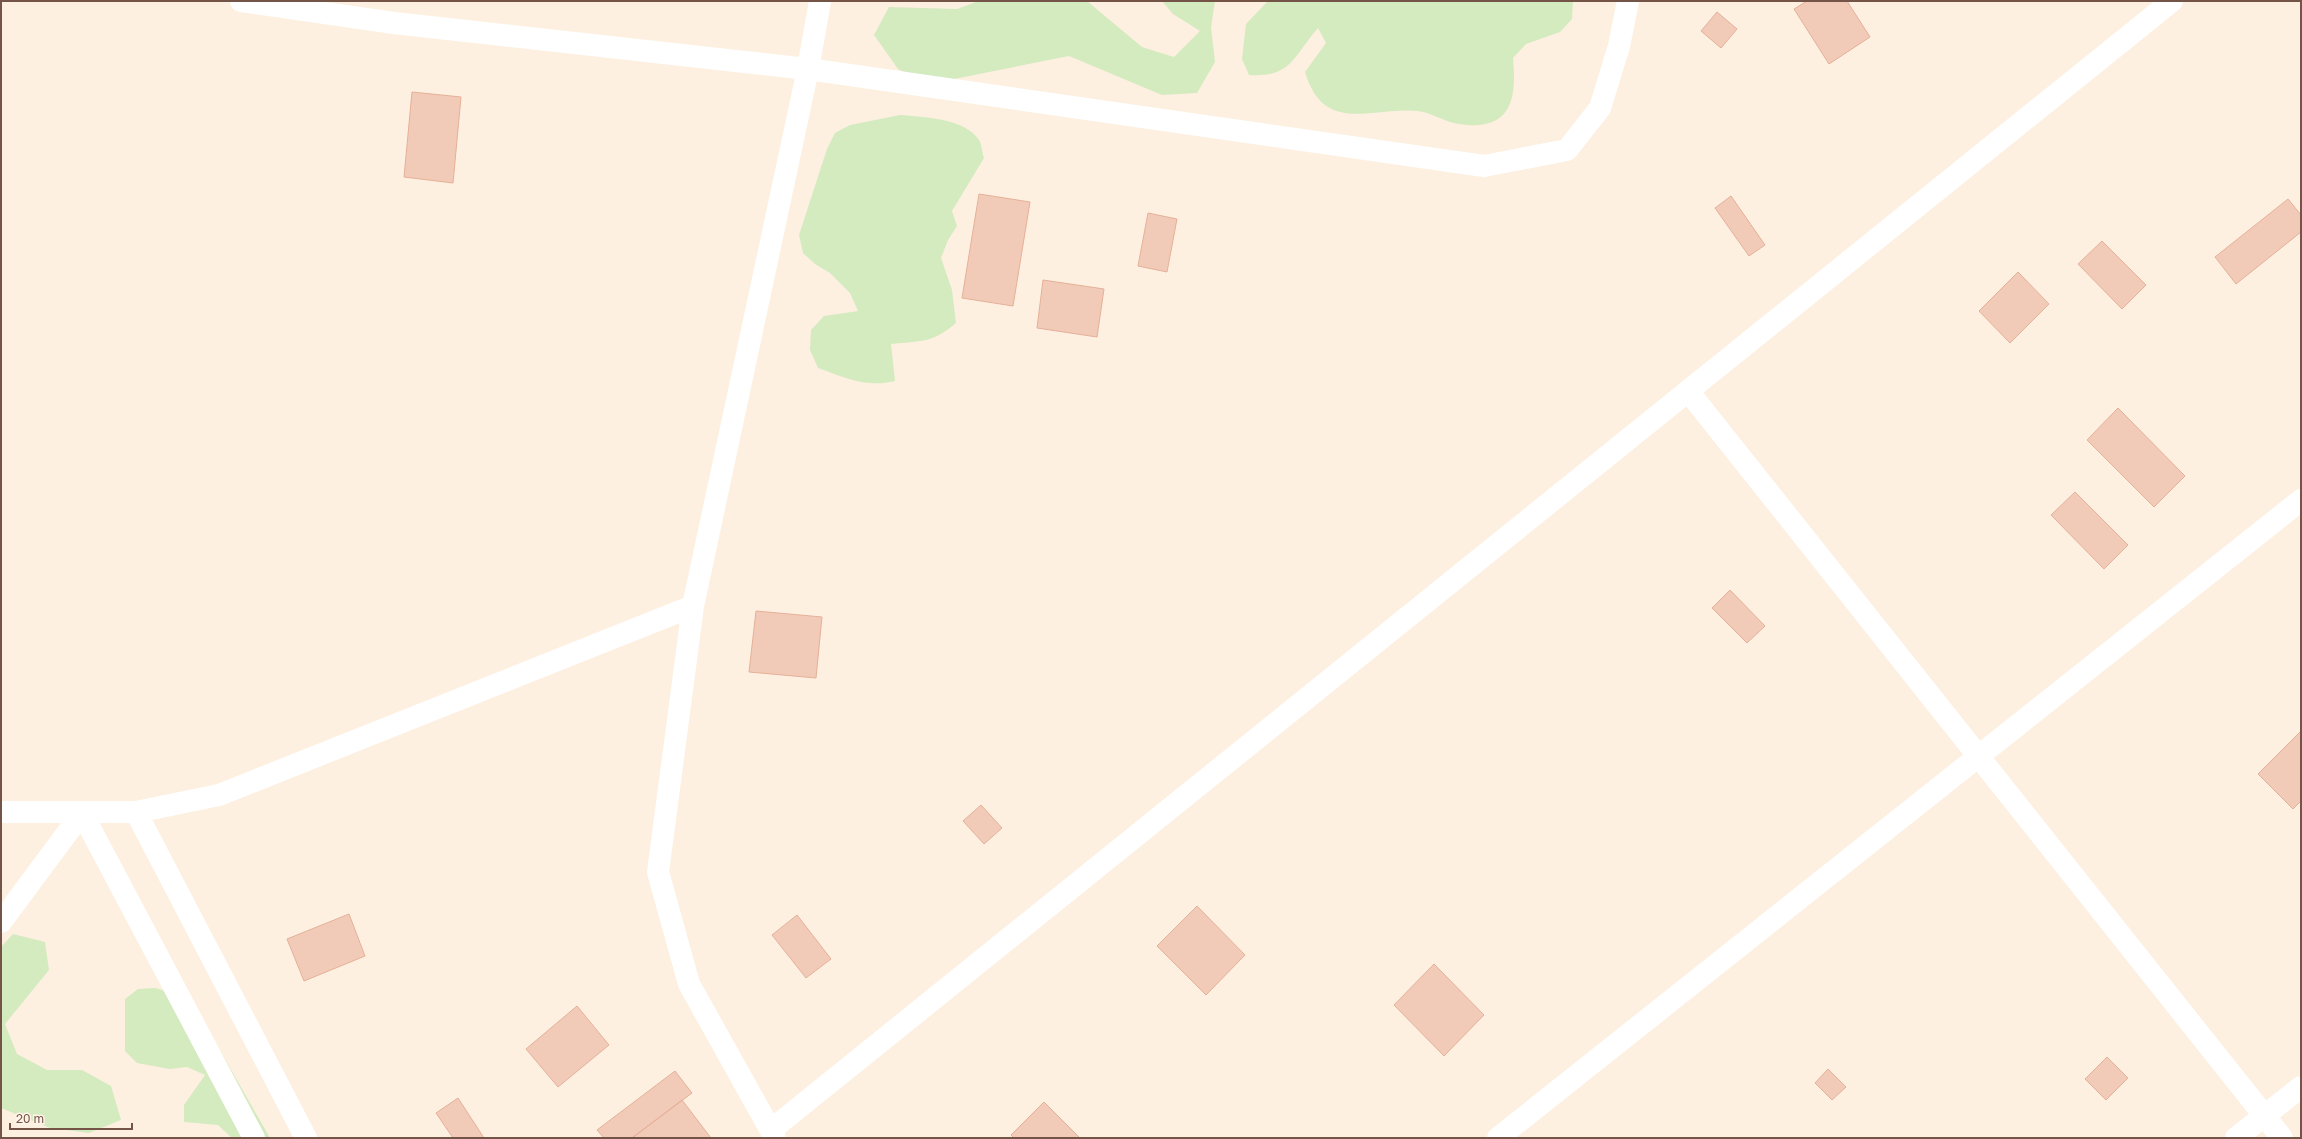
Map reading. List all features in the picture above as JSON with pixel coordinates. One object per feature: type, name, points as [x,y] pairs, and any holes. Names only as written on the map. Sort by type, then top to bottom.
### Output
[{"type":"street","points":[[241,1],[394,23],[808,69],[1484,166],[1567,150],[1600,108],[1619,46],[1628,1]]},
{"type":"street","points":[[820,1],[808,69],[693,606],[658,872],[689,984],[773,1134],[1688,391],[2172,1]]},
{"type":"street","points":[[1688,391],[2282,1138]]},
{"type":"street","points":[[1498,1138],[2301,500]]},
{"type":"street","points":[[1,812],[136,812],[219,795],[693,606]]},
{"type":"street","points":[[136,812],[306,1138]]},
{"type":"street","points":[[1,922],[82,813]]},
{"type":"street","points":[[82,813],[254,1138]]},
{"type":"street","points":[[2236,1138],[2301,1088]]},
{"type":"green space","points":[[979,1],[1087,1],[1142,47],[1174,57],[1200,31],[1173,14],[1162,1],[1215,1],[1211,27],[1215,62],[1197,93],[1162,95],[1069,56],[929,84],[898,69],[874,35],[889,7],[957,9]]},
{"type":"green space","points":[[1268,1],[1573,1],[1572,19],[1560,32],[1526,44],[1513,58],[1514,87],[1507,110],[1500,118],[1490,123],[1476,125],[1454,123],[1418,111],[1352,114],[1337,111],[1324,104],[1313,92],[1305,72],[1326,43],[1318,28],[1297,56],[1283,69],[1274,73],[1263,75],[1249,75],[1242,59],[1246,24]]},
{"type":"green space","points":[[900,115],[943,120],[964,127],[973,133],[979,140],[984,158],[952,211],[957,226],[948,240],[941,258],[952,290],[956,323],[948,330],[933,338],[891,344],[895,381],[885,383],[865,383],[818,368],[810,350],[811,330],[824,316],[858,311],[850,293],[830,273],[815,264],[803,253],[799,235],[827,149],[835,133],[850,125]]},
{"type":"green space","points":[[13,934],[45,942],[49,970],[5,1024],[17,1054],[47,1070],[82,1070],[111,1086],[121,1120],[89,1133],[50,1128],[1,1108],[1,947]]},
{"type":"green space","points":[[155,988],[190,998],[270,1138],[232,1138],[218,1125],[184,1122],[184,1105],[205,1075],[187,1067],[170,1069],[137,1063],[125,1051],[125,999],[138,989]]},
{"type":"building","points":[[1807,1],[1847,1],[1870,37],[1829,64],[1794,9]]},
{"type":"building","points":[[1717,12],[1737,29],[1721,48],[1701,31]]},
{"type":"building","points":[[412,92],[461,97],[453,183],[404,177]]},
{"type":"building","points":[[979,194],[1030,202],[1013,306],[962,298]]},
{"type":"building","points":[[1731,196],[1765,245],[1749,256],[1715,208]]},
{"type":"building","points":[[2288,199],[2301,215],[2301,232],[2236,284],[2215,257]]},
{"type":"building","points":[[1148,213],[1177,219],[1167,272],[1138,266]]},
{"type":"building","points":[[2102,241],[2146,285],[2122,309],[2078,264]]},
{"type":"building","points":[[2018,272],[2049,304],[2010,343],[1979,311]]},
{"type":"building","points":[[1043,280],[1104,289],[1097,337],[1037,328]]},
{"type":"building","points":[[2118,408],[2185,476],[2154,507],[2087,440]]},
{"type":"building","points":[[2075,492],[2128,545],[2104,569],[2051,515]]},
{"type":"building","points":[[1730,590],[1765,626],[1747,643],[1712,608]]},
{"type":"building","points":[[756,611],[822,617],[816,678],[749,672]]},
{"type":"building","points":[[2301,731],[2301,801],[2293,809],[2258,774]]},
{"type":"building","points":[[981,805],[1002,828],[984,844],[963,821]]},
{"type":"building","points":[[1197,906],[1245,955],[1206,995],[1157,946]]},
{"type":"building","points":[[349,914],[365,956],[304,981],[287,939]]},
{"type":"building","points":[[797,915],[831,959],[806,978],[772,935]]},
{"type":"building","points":[[1434,964],[1484,1015],[1444,1056],[1394,1005]]},
{"type":"building","points":[[577,1006],[609,1045],[558,1087],[526,1049]]},
{"type":"building","points":[[2107,1057],[2128,1078],[2106,1100],[2085,1079]]},
{"type":"building","points":[[1828,1069],[1846,1087],[1832,1100],[1815,1083]]},
{"type":"building","points":[[675,1071],[692,1093],[632,1138],[604,1138],[597,1130]]},
{"type":"building","points":[[458,1098],[484,1138],[453,1138],[436,1113]]},
{"type":"building","points":[[682,1100],[711,1138],[632,1138]]},
{"type":"building","points":[[1044,1102],[1080,1138],[1014,1138],[1011,1135]]}]
